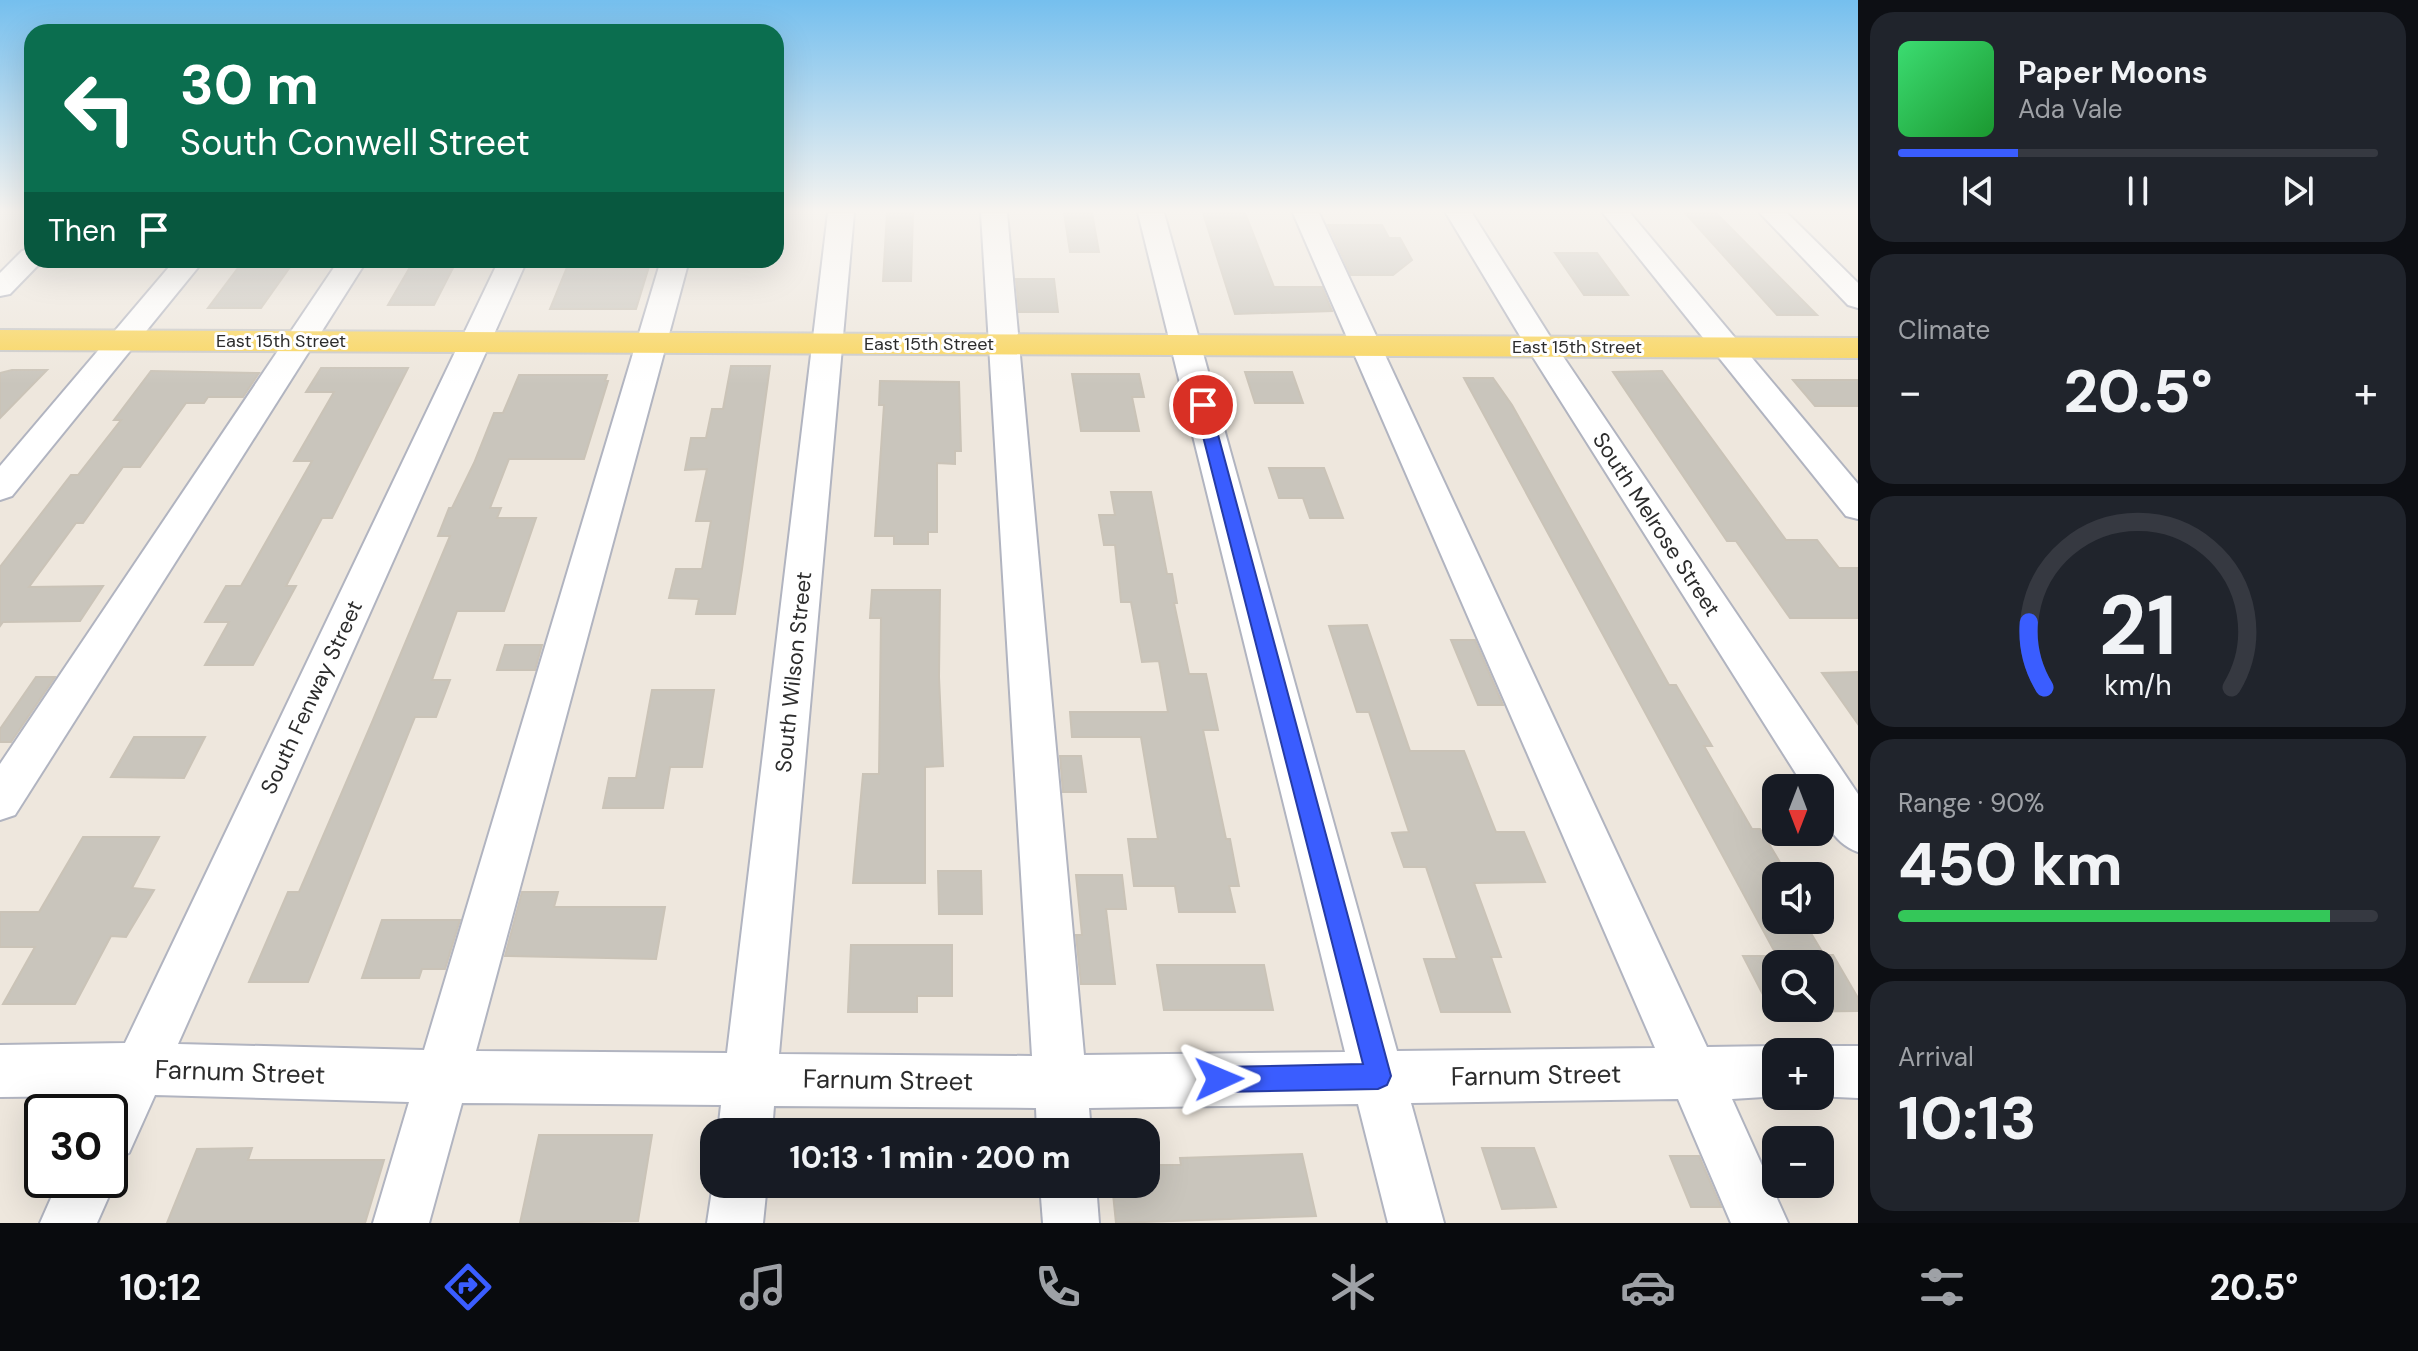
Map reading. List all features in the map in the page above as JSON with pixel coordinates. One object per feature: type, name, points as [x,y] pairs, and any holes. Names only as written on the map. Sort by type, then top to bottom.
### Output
[{"type":"main road","name":"East 15th Street","points":[[0,340],[1858,348]]},
{"type":"street","points":[[0,288],[19,270]]},
{"type":"street","points":[[0,488],[182,270]]},
{"type":"street","points":[[0,801],[346,270]]},
{"type":"street","name":"South Fenway Street","points":[[128,1095],[508,270]]},
{"type":"street","points":[[401,1223],[672,270]]},
{"type":"street","name":"South Wilson Street","points":[[746,1118],[835,270]]},
{"type":"street","points":[[998,270],[1062,1107]]},
{"type":"street","points":[[1167,270],[1416,1223]]},
{"type":"street","points":[[1330,270],[1760,1223]]},
{"type":"street","name":"South Melrose Street","points":[[1494,270],[1858,832]]},
{"type":"street","points":[[1662,270],[1858,507]]},
{"type":"street","points":[[1829,270],[1858,299]]},
{"type":"street","name":"Farnum Street","points":[[0,1071],[140,1069],[442,1077],[750,1078],[1062,1107],[1378,1076],[1762,1072]]},
{"type":"street","points":[[1834,1072],[1858,1072]]},
{"type":"street","points":[[68,1223],[80,1198]]},
{"type":"street","points":[[735,1223],[738,1198]]},
{"type":"street","points":[[1069,1198],[1071,1223]]},
{"type":"building","points":[[236,270],[288,270],[261,308],[208,308]]},
{"type":"building","points":[[408,270],[452,270],[434,305],[388,305]]},
{"type":"building","points":[[566,270],[648,270],[636,309],[550,309]]},
{"type":"building","points":[[884,270],[911,270],[911,281],[883,281]]},
{"type":"building","points":[[1221,270],[1267,270],[1274,287],[1322,287],[1332,311],[1235,314]]},
{"type":"building","points":[[1349,270],[1399,270],[1393,275],[1351,275]]},
{"type":"building","points":[[1567,270],[1610,270],[1628,295],[1584,295]]},
{"type":"building","points":[[1736,270],[1773,270],[1817,315],[1777,315]]},
{"type":"building","points":[[1016,279],[1054,279],[1058,312],[1019,312]]},
{"type":"building","points":[[731,366],[770,366],[742,569],[735,614],[696,614],[699,599],[669,598],[676,569],[702,569],[711,521],[696,521],[707,469],[685,470],[691,438],[706,438],[712,409],[723,409]]},
{"type":"building","points":[[321,368],[408,368],[332,518],[322,518],[286,586],[296,586],[253,665],[205,665],[229,622],[205,622],[226,586],[241,586],[312,461],[294,461],[334,392],[306,392]]},
{"type":"building","points":[[47,370],[0,418],[0,373]]},
{"type":"building","points":[[151,371],[259,373],[243,397],[208,397],[204,403],[186,403],[140,467],[123,467],[83,523],[76,523],[29,587],[103,586],[80,621],[3,622],[0,626],[0,567],[71,475],[78,475],[121,420],[114,420]]},
{"type":"building","points":[[1662,371],[1786,540],[1817,540],[1839,568],[1858,568],[1858,618],[1790,618],[1736,541],[1727,541],[1613,372]]},
{"type":"building","points":[[1245,372],[1292,372],[1303,403],[1255,403]]},
{"type":"building","points":[[1072,374],[1139,374],[1144,397],[1132,397],[1139,431],[1081,431]]},
{"type":"building","points":[[519,375],[607,375],[605,381],[608,381],[584,459],[509,459],[490,508],[501,508],[497,518],[536,518],[504,611],[457,611],[432,680],[450,680],[436,717],[415,717],[308,982],[249,982],[288,892],[299,892],[373,720],[450,536],[438,536],[449,508],[452,508],[474,463],[494,413],[503,413]]},
{"type":"building","points":[[1464,378],[1493,378],[1512,405],[1669,685],[1676,685],[1712,746],[1704,746],[1752,829],[1760,829],[1762,846],[1770,846],[1780,862],[1762,862],[1762,928]]},
{"type":"building","points":[[1793,380],[1858,380],[1858,406],[1815,406]]},
{"type":"building","points":[[880,381],[959,382],[961,451],[955,451],[955,464],[937,463],[937,532],[928,532],[928,544],[894,544],[894,536],[875,536],[884,405],[879,405]]},
{"type":"building","points":[[1269,468],[1324,468],[1343,518],[1310,518],[1303,498],[1279,498]]},
{"type":"building","points":[[1111,492],[1151,492],[1167,574],[1172,574],[1177,603],[1174,603],[1189,674],[1206,674],[1218,730],[1203,730],[1239,886],[1229,886],[1235,912],[1179,912],[1175,886],[1134,886],[1128,839],[1158,839],[1141,737],[1072,737],[1070,712],[1168,712],[1159,661],[1142,662],[1131,602],[1121,602],[1115,545],[1104,545],[1099,515],[1115,515]]},
{"type":"building","points":[[872,590],[940,590],[939,677],[943,766],[925,767],[925,883],[853,883],[863,774],[879,774],[881,618],[870,618]]},
{"type":"building","points":[[1367,625],[1410,751],[1464,751],[1496,832],[1524,832],[1545,882],[1474,883],[1501,957],[1491,957],[1510,1012],[1441,1012],[1424,959],[1457,959],[1426,867],[1404,867],[1392,833],[1409,832],[1369,712],[1357,712],[1329,626]]},
{"type":"building","points":[[1451,640],[1475,640],[1503,705],[1478,705]]},
{"type":"building","points":[[505,645],[542,645],[535,670],[497,670]]},
{"type":"building","points":[[1858,672],[1858,724],[1822,673]]},
{"type":"building","points":[[36,677],[55,677],[11,742],[0,742],[0,729]]},
{"type":"building","points":[[652,690],[714,690],[702,767],[670,767],[663,808],[603,808],[609,778],[636,778]]},
{"type":"building","points":[[134,737],[205,737],[184,778],[111,777]]},
{"type":"building","points":[[1060,756],[1081,756],[1086,792],[1063,792]]},
{"type":"building","points":[[83,837],[159,837],[132,888],[154,890],[126,937],[111,936],[75,1004],[3,1004],[35,947],[0,947],[0,912],[39,912]]},
{"type":"building","points":[[938,871],[981,871],[982,914],[939,914]]},
{"type":"building","points":[[1076,875],[1122,875],[1126,909],[1106,909],[1115,984],[1081,984],[1076,935],[1082,935]]},
{"type":"building","points":[[522,892],[558,892],[554,907],[665,907],[656,959],[505,956]]},
{"type":"building","points":[[382,920],[460,920],[445,969],[422,969],[419,978],[362,978]]},
{"type":"building","points":[[1765,934],[1811,934],[1821,950],[1774,950]]},
{"type":"building","points":[[851,945],[952,945],[952,996],[917,996],[917,1012],[848,1012]]},
{"type":"building","points":[[1743,956],[1762,956],[1762,993]]},
{"type":"building","points":[[1834,957],[1858,998],[1858,1011],[1834,1011]]},
{"type":"building","points":[[1157,965],[1264,965],[1273,1010],[1164,1010]]},
{"type":"building","points":[[539,1135],[652,1135],[638,1221],[520,1223]]},
{"type":"building","points":[[252,1148],[248,1160],[384,1160],[365,1223],[167,1223],[197,1149]]},
{"type":"building","points":[[1482,1148],[1534,1148],[1556,1207],[1502,1209]]},
{"type":"building","points":[[1302,1154],[1316,1216],[1116,1223],[1113,1198],[1160,1198],[1160,1165],[1181,1165],[1180,1158]]},
{"type":"building","points":[[1670,1156],[1699,1156],[1721,1207],[1691,1207]]},
{"type":"route","points":[[1203,405],[1378,1076],[1219,1079]]}]
